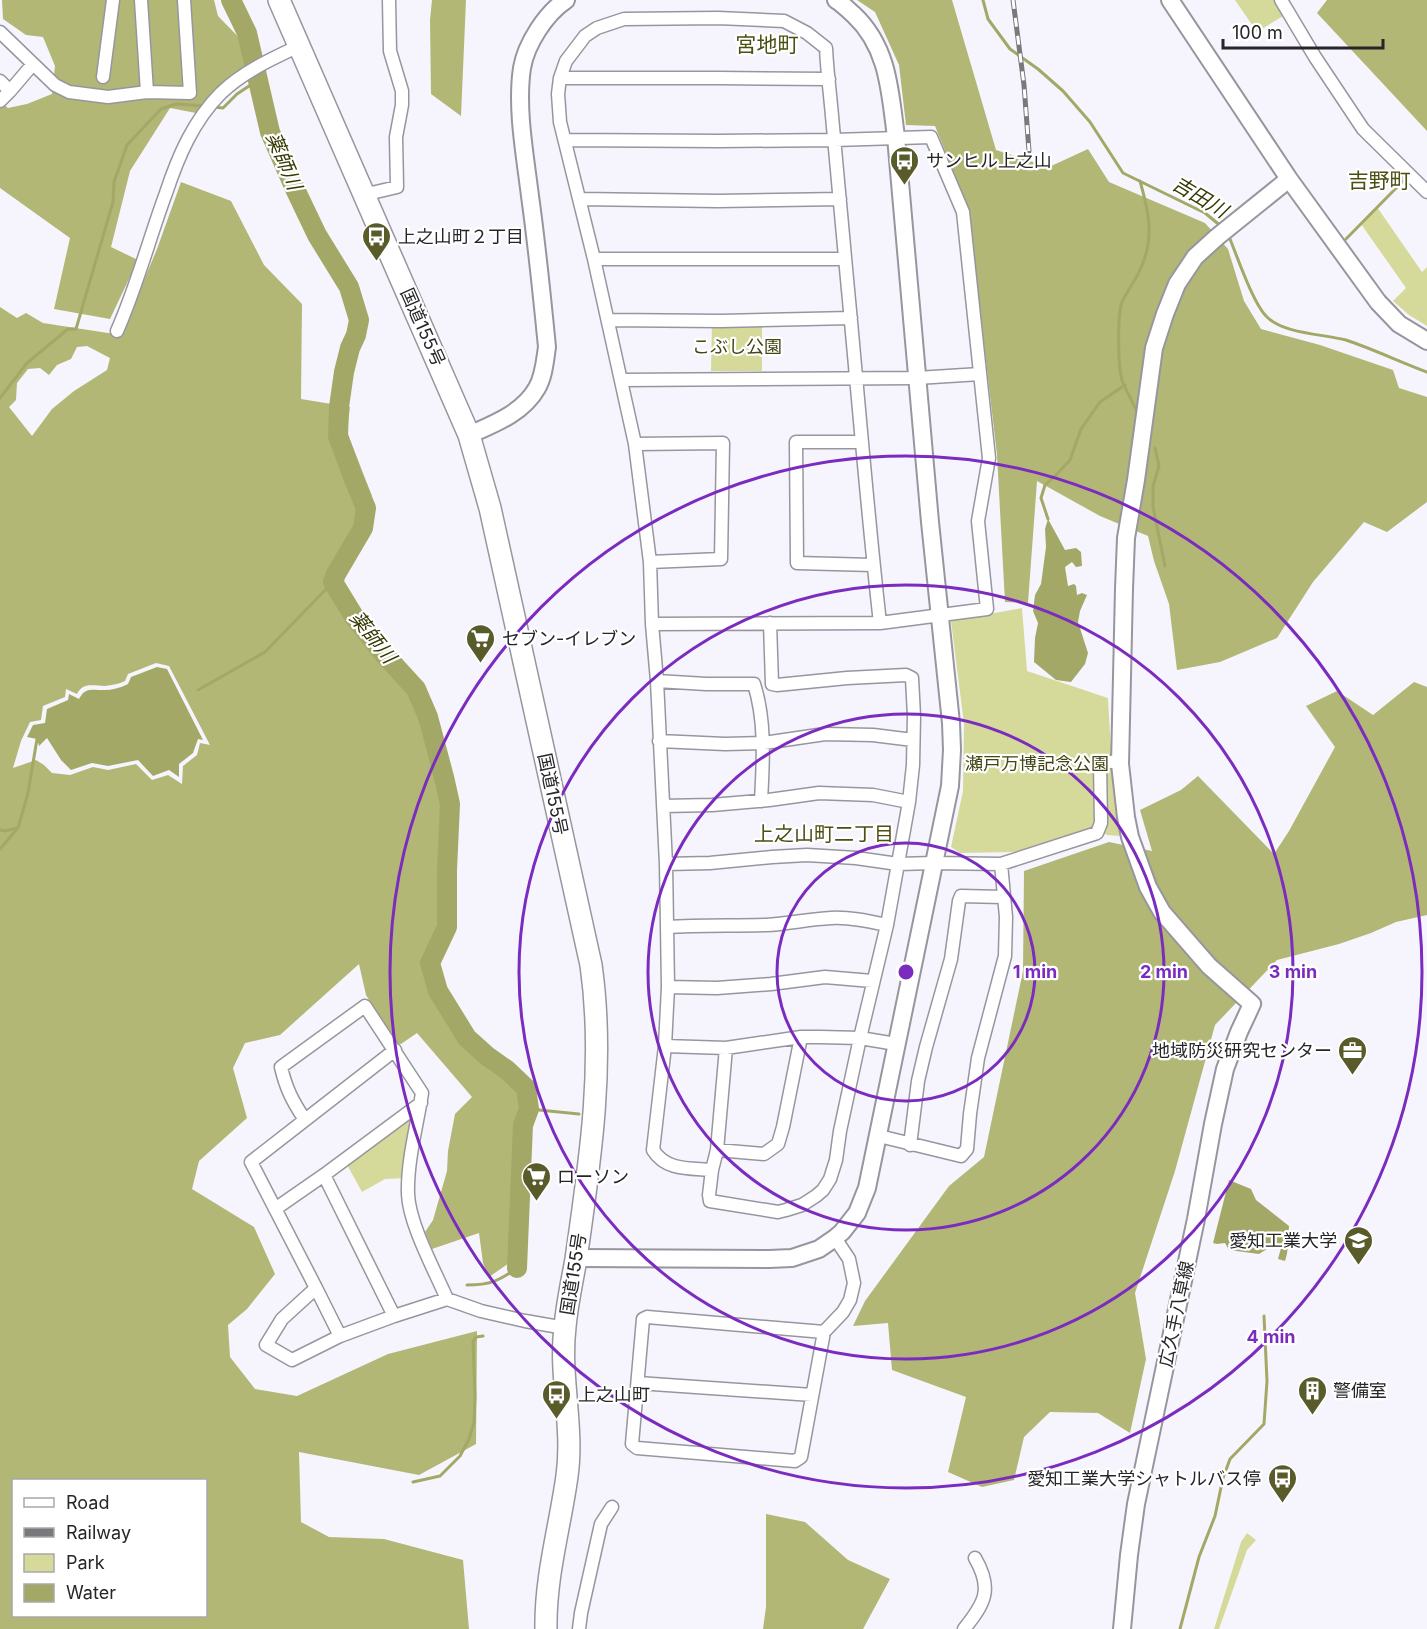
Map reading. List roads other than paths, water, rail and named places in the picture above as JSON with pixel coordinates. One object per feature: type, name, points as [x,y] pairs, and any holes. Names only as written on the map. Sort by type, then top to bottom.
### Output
[{"type":"highway","name":"国道155号","points":[[281,1],[298,46],[469,435],[490,508],[593,979],[597,1016],[595,1100],[565,1328],[568,1474],[549,1572],[546,1629]]},
{"type":"street","points":[[103,77],[113,0]]},
{"type":"street","points":[[141,0],[147,92]]},
{"type":"street","points":[[0,32],[55,85],[69,93],[108,97],[147,92],[190,93],[184,0]]},
{"type":"street","points":[[363,195],[397,187],[396,137],[402,105],[402,91],[390,51],[389,0]]},
{"type":"street","points":[[469,435],[502,420],[523,407],[537,388],[545,365],[547,347],[520,97],[522,66],[529,45],[558,5],[566,0]]},
{"type":"street","points":[[576,1258],[792,1258],[819,1249],[842,1233],[857,1213],[867,1188],[879,1136],[950,786],[952,750],[896,137],[886,68],[880,52],[862,22],[836,0]]},
{"type":"street","points":[[1170,0],[1290,179],[1385,311],[1399,324],[1427,341]]},
{"type":"street","points":[[1281,0],[1315,57],[1364,129],[1427,192]]},
{"type":"street","points":[[712,1170],[673,1167],[656,1155],[653,1150],[665,1046],[668,927],[650,562],[635,444],[565,140],[558,94],[560,78],[566,61],[585,36],[597,28],[624,19],[718,18],[784,21],[807,33],[826,48],[880,623]]},
{"type":"street","points":[[117,331],[127,309],[154,225],[180,155],[199,119],[221,93],[250,70],[298,46]]},
{"type":"street","points":[[0,101],[33,64]]},
{"type":"street","points":[[560,78],[829,80]]},
{"type":"street","points":[[0,81],[10,91]]},
{"type":"street","points":[[565,140],[719,141],[931,137],[963,212],[988,458],[978,521],[987,609],[880,623],[652,624]]},
{"type":"street","points":[[666,864],[819,855],[898,864],[1001,864],[1097,833],[1101,823],[1100,764],[1120,761],[1126,538],[1154,348],[1177,284],[1195,257],[1290,179]]},
{"type":"street","points":[[580,199],[718,201],[840,199]]},
{"type":"street","points":[[594,259],[845,259]]},
{"type":"street","points":[[608,320],[720,321],[851,318]]},
{"type":"street","points":[[622,380],[917,378],[980,374]]},
{"type":"street","points":[[862,442],[796,442],[797,563],[873,565]]},
{"type":"street","points":[[635,444],[723,443],[721,559],[650,562]]},
{"type":"street","points":[[726,1048],[710,1201],[778,1212],[794,1209],[823,1190],[830,1179],[836,1160],[840,1131],[886,925],[909,802],[913,765],[912,678],[906,675],[859,677],[772,684],[770,623]]},
{"type":"street","points":[[657,681],[754,684],[764,743],[761,801]]},
{"type":"street","points":[[659,741],[764,743],[825,734],[873,735],[913,740]]},
{"type":"street","name":"広久手八草線","points":[[1120,761],[1130,837],[1148,887],[1162,912],[1182,936],[1209,966],[1252,1005],[1225,1068],[1213,1125],[1196,1219],[1136,1504],[1122,1629]]},
{"type":"street","points":[[663,806],[761,801],[819,793],[873,795],[909,802]]},
{"type":"street","points":[[879,1136],[961,1156],[967,1149],[978,1059],[1005,956],[1006,917],[1001,864]]},
{"type":"street","points":[[910,1145],[918,1081],[951,959],[959,901],[961,897],[1003,897]]},
{"type":"street","points":[[668,927],[768,925],[830,918],[856,918],[886,925]]},
{"type":"street","points":[[668,987],[717,988],[825,977],[872,981]]},
{"type":"street","points":[[305,1120],[293,1103],[285,1085],[281,1067],[365,1006],[422,1093],[411,1159],[408,1196],[413,1222],[447,1299]]},
{"type":"street","points":[[665,1046],[726,1048],[820,1036],[860,1038],[896,1044]]},
{"type":"street","points":[[717,1150],[764,1154],[778,1144],[801,1037]]},
{"type":"street","points":[[340,1336],[251,1162],[395,1050]]},
{"type":"street","points":[[275,1209],[421,1103]]},
{"type":"street","points":[[324,1175],[394,1316]]},
{"type":"street","points":[[824,1332],[647,1317],[643,1319],[632,1443],[637,1448],[795,1461],[801,1457],[824,1332],[850,1300],[854,1283],[849,1259],[835,1238]]},
{"type":"street","points":[[316,1288],[282,1319],[266,1345],[292,1360],[340,1336],[447,1299],[482,1311],[565,1328]]},
{"type":"street","points":[[638,1383],[812,1395]]},
{"type":"street","points":[[579,1629],[580,1613],[601,1524],[612,1507]]},
{"type":"street","points":[[964,1629],[983,1602],[985,1590],[985,1579],[975,1558]]},
{"type":"water","points":[[1048,519],[1065,550],[1076,548],[1081,552],[1082,566],[1076,567],[1072,562],[1065,567],[1068,586],[1074,584],[1077,595],[1082,593],[1087,595],[1078,622],[1088,653],[1085,664],[1071,682],[1056,680],[1034,662],[1038,623],[1033,611],[1035,595],[1041,584],[1046,547],[1045,529]]},
{"type":"water","points":[[157,667],[167,669],[203,740],[198,739],[193,753],[179,764],[179,777],[169,770],[153,776],[138,760],[108,766],[92,763],[71,770],[61,760],[47,738],[39,746],[37,739],[27,737],[33,725],[45,723],[47,709],[68,700],[69,694],[79,699],[89,690],[119,688],[128,684],[131,677]]},
{"type":"water","points":[[1229,1180],[1251,1189],[1256,1200],[1289,1226],[1285,1261],[1278,1259],[1281,1248],[1277,1244],[1259,1254],[1229,1250],[1225,1243],[1213,1243]]},
{"type":"waterway","name":"薬師川","points":[[231,0],[247,33],[270,132],[317,235],[349,287],[359,320],[344,372],[338,436],[366,508],[363,528],[333,582],[355,618],[416,689],[428,717],[450,804],[447,927],[430,963],[438,991],[467,1038],[526,1088],[529,1109],[523,1125],[517,1268]]},
{"type":"waterway","name":"吉田川","points":[[983,0],[988,19],[1010,49],[1063,91],[1090,122],[1123,173],[1205,213],[1222,227]]},
{"type":"waterway","points":[[214,107],[223,108],[237,94],[258,80]]},
{"type":"waterway","points":[[0,398],[27,363],[68,329],[76,329],[113,202],[114,182],[127,145],[161,109],[176,104],[205,106]]},
{"type":"waterway","points":[[1346,239],[1406,178]]},
{"type":"waterway","points":[[1138,413],[1122,380],[1119,318],[1122,302],[1140,270],[1148,247],[1148,215],[1140,181]]},
{"type":"waterway","name":"吉田川","points":[[1228,234],[1256,301],[1274,323],[1294,330],[1346,340],[1427,372]]},
{"type":"waterway","points":[[1048,519],[1041,498],[1045,485],[1070,460],[1081,429],[1100,402],[1125,385]]},
{"type":"waterway","points":[[1155,448],[1159,466],[1153,486],[1153,507],[1165,566]]},
{"type":"waterway","points":[[198,690],[265,652],[333,582]]},
{"type":"waterway","points":[[0,830],[18,828],[28,793],[37,739]]},
{"type":"waterway","points":[[0,849],[16,830]]},
{"type":"waterway","points":[[529,1109],[579,1114]]},
{"type":"waterway","points":[[467,1285],[494,1281],[517,1268]]},
{"type":"waterway","points":[[1180,1629],[1199,1557],[1215,1516],[1223,1478],[1230,1459],[1264,1424],[1267,1381],[1264,1316]]},
{"type":"waterway","points":[[413,1482],[440,1476],[460,1456],[469,1439],[474,1423],[473,1342],[476,1337],[483,1336]]},
{"type":"railway","points":[[1013,0],[1024,85],[1029,151]]},
{"type":"place","name":"サンヒル上之山","points":[[905,186]]},
{"type":"place","name":"上之山町２丁目","points":[[377,262]]},
{"type":"place","name":"セブン-イレブン","points":[[481,664]]},
{"type":"place","name":"地域防災研究センター","points":[[1353,1076]]},
{"type":"place","name":"ローソン","points":[[536,1202]]},
{"type":"place","name":"愛知工業大学","points":[[1358,1266]]},
{"type":"place","name":"警備室","points":[[1312,1416]]},
{"type":"place","name":"上之山町","points":[[557,1420]]},
{"type":"place","name":"愛知工業大学シャトルバス停","points":[[1282,1504]]},
{"type":"district","name":"宮地町","points":[[767,44]]},
{"type":"district","name":"吉野町","points":[[1379,180]]},
{"type":"district","name":"上之山町二丁目","points":[[824,834]]},
{"type":"park label","name":"こぶし公園","points":[[737,346]]},
{"type":"park label","name":"瀬戸万博記念公園","points":[[1037,763]]}]
